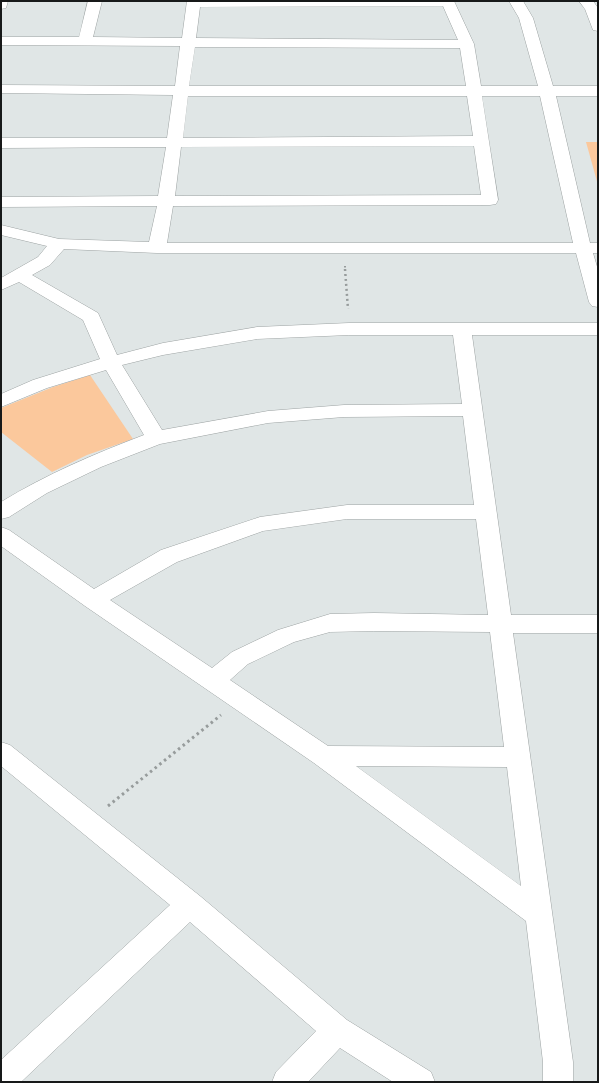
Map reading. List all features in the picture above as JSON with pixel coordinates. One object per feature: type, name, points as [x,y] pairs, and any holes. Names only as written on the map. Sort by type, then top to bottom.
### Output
[{"type":"street","points":[[85,42],[95,1]]},
{"type":"street","points":[[1,202],[166,201],[490,200],[467,44],[447,1],[194,2],[180,92],[166,201],[157,248]]},
{"type":"street","points":[[516,1],[526,18],[590,248],[598,302]]},
{"type":"street","points":[[586,1],[592,9],[598,27]]},
{"type":"street","points":[[1,41],[467,44]]},
{"type":"street","points":[[1,89],[180,92],[598,91]]},
{"type":"street","points":[[1,143],[482,141]]},
{"type":"street","points":[[1,230],[59,244],[157,248],[590,248]]},
{"type":"street","points":[[1,285],[44,261],[59,244]]},
{"type":"street","points":[[20,275],[91,317],[111,362],[156,438]]},
{"type":"street","points":[[1,401],[40,384],[111,362],[163,349],[257,333],[349,330],[598,329]]},
{"type":"street","points":[[462,330],[558,1062],[558,1082]]},
{"type":"street","points":[[1,512],[40,488],[94,462],[156,438],[268,417],[344,411],[472,410]]},
{"type":"street","points":[[93,600],[169,556],[260,524],[346,512],[486,512]]},
{"type":"street","points":[[1,535],[93,600],[323,756],[539,914]]},
{"type":"street","points":[[212,681],[240,658],[246,655],[286,636],[330,623],[598,624]]},
{"type":"street","points":[[1,752],[190,905],[337,1030],[420,1082]]},
{"type":"street","points":[[323,756],[518,756]]},
{"type":"street","points":[[5,1069],[190,905]]},
{"type":"street","points":[[287,1082],[337,1030]]},
{"type":"path","points":[[344,248],[349,330]]},
{"type":"path","points":[[87,822],[240,700]]},
{"type":"shaded area","points":[[586,142],[598,142],[598,185]]},
{"type":"shaded area","points":[[90,375],[133,439],[87,455],[52,472],[1,432],[1,408],[53,387]]}]
